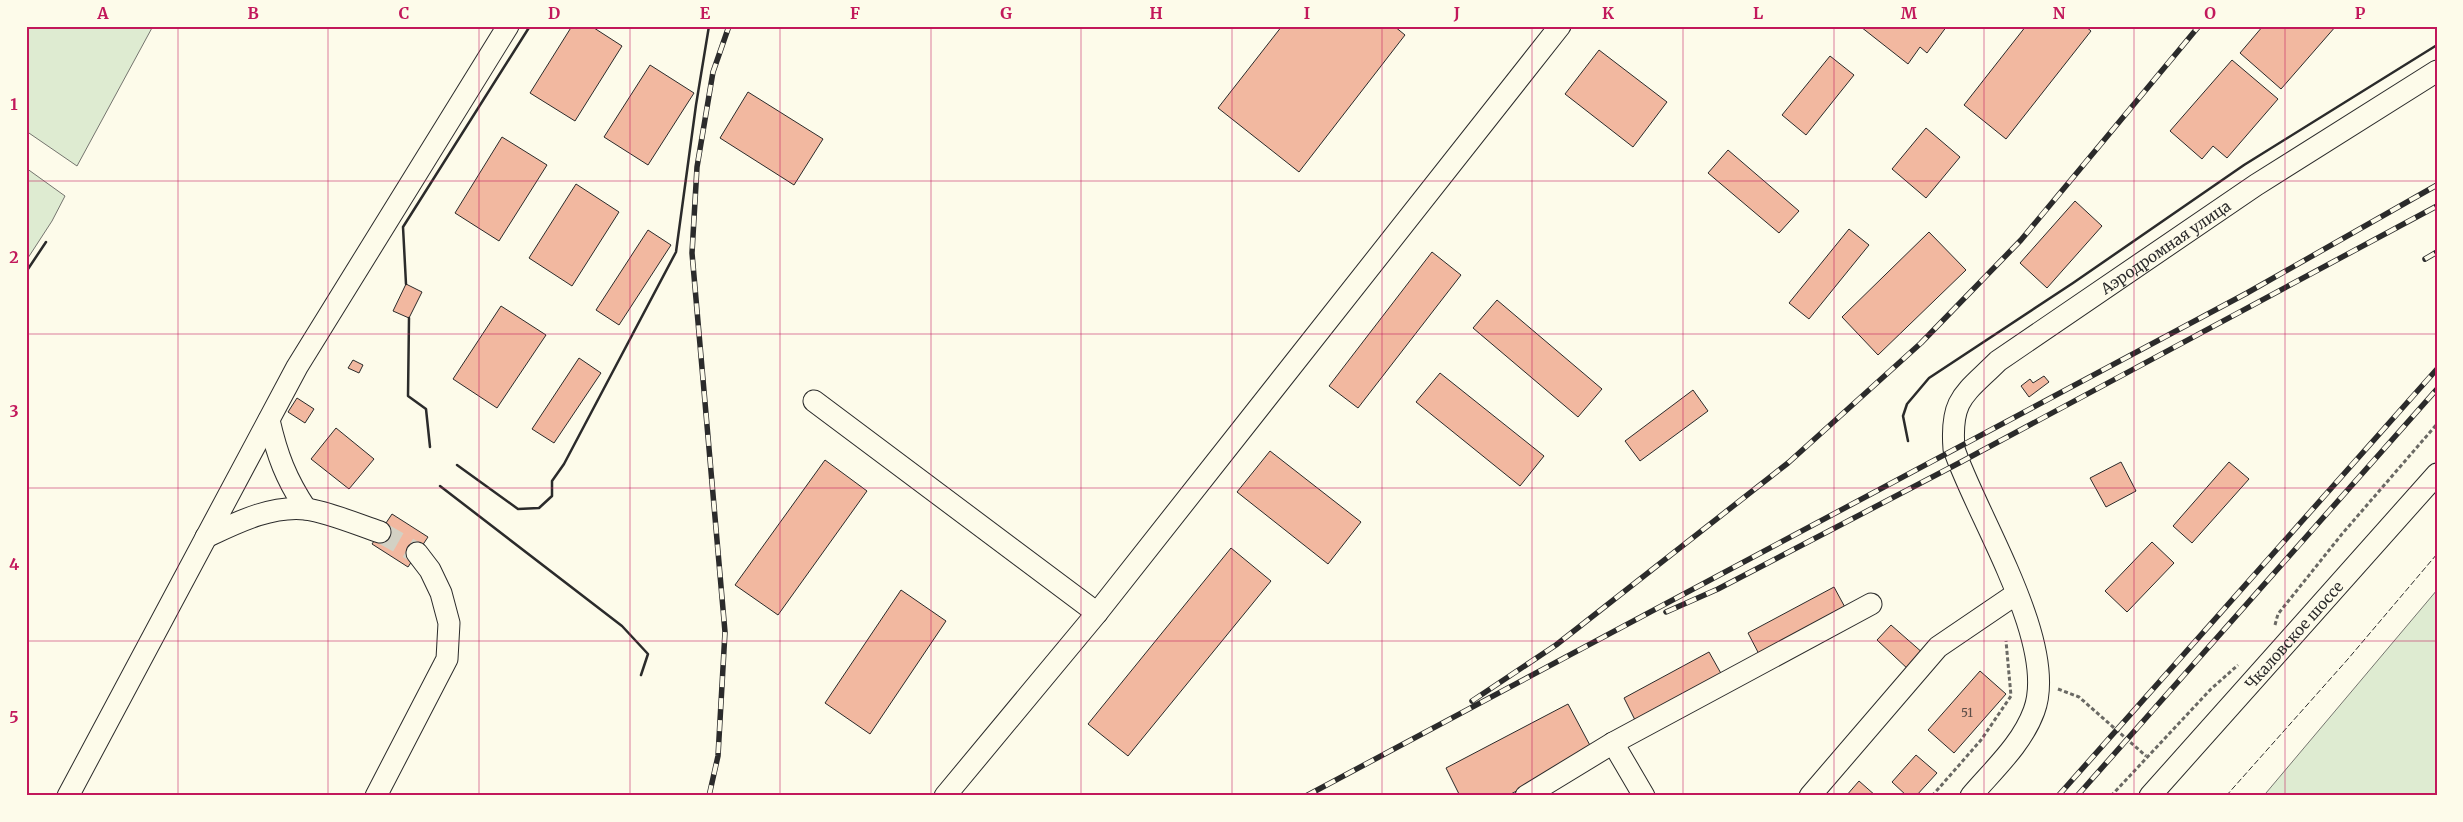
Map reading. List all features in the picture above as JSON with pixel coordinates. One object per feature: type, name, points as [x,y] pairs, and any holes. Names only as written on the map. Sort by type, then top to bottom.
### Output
[{"type":"street","points":[[68,796],[297,367],[508,26]]},
{"type":"street","points":[[945,796],[1097,613],[1560,26]]},
{"type":"street","name":"Аэродромная улица","points":[[1971,796],[2020,739],[2035,709],[2038,682],[2031,636],[2016,594],[1954,449],[1952,424],[1956,409],[1964,394],[1998,361],[2256,185],[2437,71]]},
{"type":"street","points":[[814,401],[1097,613]]},
{"type":"street","points":[[269,420],[276,452],[288,481],[306,509]]},
{"type":"street","name":"Чкаловское шоссе","points":[[2150,796],[2437,474]]},
{"type":"street","points":[[206,538],[239,521],[271,512],[306,509],[380,532]]},
{"type":"street","points":[[376,796],[447,658],[449,624],[442,593],[430,570],[417,553]]},
{"type":"street","points":[[1810,796],[1938,647],[2016,594]]},
{"type":"street","points":[[1526,796],[1613,743],[1871,604]]},
{"type":"street","points":[[1613,743],[1644,796]]},
{"type":"path","points":[[2274,629],[2278,614],[2342,534],[2437,424]]},
{"type":"path","points":[[1932,796],[1981,740],[2011,696],[2006,641]]},
{"type":"path","points":[[2111,796],[2146,756],[2240,663]]},
{"type":"path","points":[[2038,682],[2079,697],[2146,756]]},
{"type":"green space","points":[[26,26],[153,26],[77,166],[26,131]]},
{"type":"green space","points":[[26,168],[65,196],[52,221],[26,261]]},
{"type":"green space","points":[[2437,590],[2437,796],[2264,796],[2266,793]]},
{"type":"building","points":[[572,26],[591,26],[622,46],[575,121],[530,93]]},
{"type":"building","points":[[1282,26],[1394,26],[1405,35],[1299,172],[1218,108]]},
{"type":"building","points":[[1947,26],[1927,53],[1920,47],[1908,64],[1861,27]]},
{"type":"building","points":[[2026,26],[2085,26],[2091,31],[2006,139],[1964,105]]},
{"type":"building","points":[[2263,26],[2336,26],[2281,89],[2240,53]]},
{"type":"building","points":[[1599,50],[1667,102],[1633,147],[1565,94]]},
{"type":"building","points":[[1830,56],[1854,75],[1806,135],[1782,115]]},
{"type":"building","points":[[2232,60],[2278,99],[2227,158],[2213,146],[2202,159],[2170,131]]},
{"type":"building","points":[[650,65],[694,93],[648,165],[604,137]]},
{"type":"building","points":[[748,92],[823,139],[794,185],[720,138]]},
{"type":"building","points":[[1926,128],[1960,157],[1926,198],[1892,169]]},
{"type":"building","points":[[502,137],[547,165],[499,241],[455,213]]},
{"type":"building","points":[[1728,150],[1799,211],[1779,233],[1708,173]]},
{"type":"building","points":[[576,184],[619,212],[572,286],[529,258]]},
{"type":"building","points":[[2075,201],[2102,226],[2047,288],[2020,263]]},
{"type":"building","points":[[1849,229],[1869,245],[1809,319],[1789,303]]},
{"type":"building","points":[[648,230],[671,245],[619,325],[596,310]]},
{"type":"building","points":[[1929,232],[1966,270],[1878,355],[1842,317]]},
{"type":"building","points":[[1432,252],[1461,275],[1358,408],[1329,386]]},
{"type":"building","points":[[406,284],[422,292],[409,318],[393,311]]},
{"type":"building","points":[[1497,300],[1602,389],[1578,417],[1473,328]]},
{"type":"building","points":[[501,306],[546,335],[497,408],[453,379]]},
{"type":"building","points":[[579,358],[601,373],[554,443],[532,429]]},
{"type":"building","points":[[353,360],[363,365],[359,373],[348,368]]},
{"type":"building","points":[[1440,373],[1544,456],[1520,486],[1416,402]]},
{"type":"building","points":[[2044,376],[2049,382],[2029,397],[2021,386],[2030,379],[2033,383]]},
{"type":"building","points":[[1693,390],[1708,411],[1640,461],[1625,441]]},
{"type":"building","points":[[297,398],[314,409],[305,423],[288,412]]},
{"type":"building","points":[[336,428],[374,459],[349,489],[311,459]]},
{"type":"building","points":[[1270,451],[1361,522],[1328,564],[1237,492]]},
{"type":"building","points":[[825,460],[867,491],[778,615],[735,585]]},
{"type":"building","points":[[2121,462],[2136,491],[2106,507],[2090,478]]},
{"type":"building","points":[[2229,462],[2249,479],[2192,543],[2173,526]]},
{"type":"building","points":[[392,514],[428,537],[408,567],[372,544]]},
{"type":"building","points":[[2152,542],[2174,563],[2127,612],[2105,591]]},
{"type":"building","points":[[1231,548],[1271,581],[1128,756],[1088,724]]},
{"type":"building","points":[[1834,587],[1847,611],[1760,656],[1748,633]]},
{"type":"building","points":[[901,590],[946,621],[870,734],[825,703]]},
{"type":"building","points":[[1891,625],[1924,654],[1909,670],[1877,640]]},
{"type":"building","points":[[1709,652],[1723,677],[1637,724],[1624,698]]},
{"type":"building","points":[[1980,671],[2006,694],[1954,753],[1928,730]]},
{"type":"building","points":[[1568,704],[1593,751],[1507,796],[1460,796],[1446,768]]},
{"type":"building","points":[[1916,755],[1937,773],[1916,796],[1907,796],[1892,782]]},
{"type":"building","points":[[1859,781],[1876,796],[1846,796]]},
{"type":"tunnel","points":[[380,532],[417,553]]},
{"type":"railway","points":[[709,796],[718,756],[725,632],[692,253],[697,167],[713,72],[729,26]]},
{"type":"railway","points":[[1472,701],[1556,645],[1788,463],[1921,343],[2021,240],[2199,26]]},
{"type":"railway","points":[[1306,796],[2247,293],[2437,185]]},
{"type":"railway","points":[[1666,612],[1718,589],[1959,463],[2437,206]]},
{"type":"railway","points":[[2425,259],[2437,252]]},
{"type":"railway","points":[[2058,796],[2437,369]]},
{"type":"railway","points":[[2077,796],[2437,389]]},
{"type":"fence","points":[[2226,796],[2348,659],[2437,554]]},
{"type":"wall","points":[[406,284],[403,227],[530,26]]},
{"type":"wall","points":[[457,465],[518,509],[539,508],[552,496],[552,481],[564,464],[676,252],[709,26]]},
{"type":"wall","points":[[1908,441],[1903,416],[1907,404],[1929,378],[2073,283],[2244,165],[2437,45]]},
{"type":"wall","points":[[26,272],[46,242]]},
{"type":"wall","points":[[409,318],[408,396],[426,409],[430,447]]},
{"type":"wall","points":[[440,486],[622,626],[648,654],[641,675]]}]
